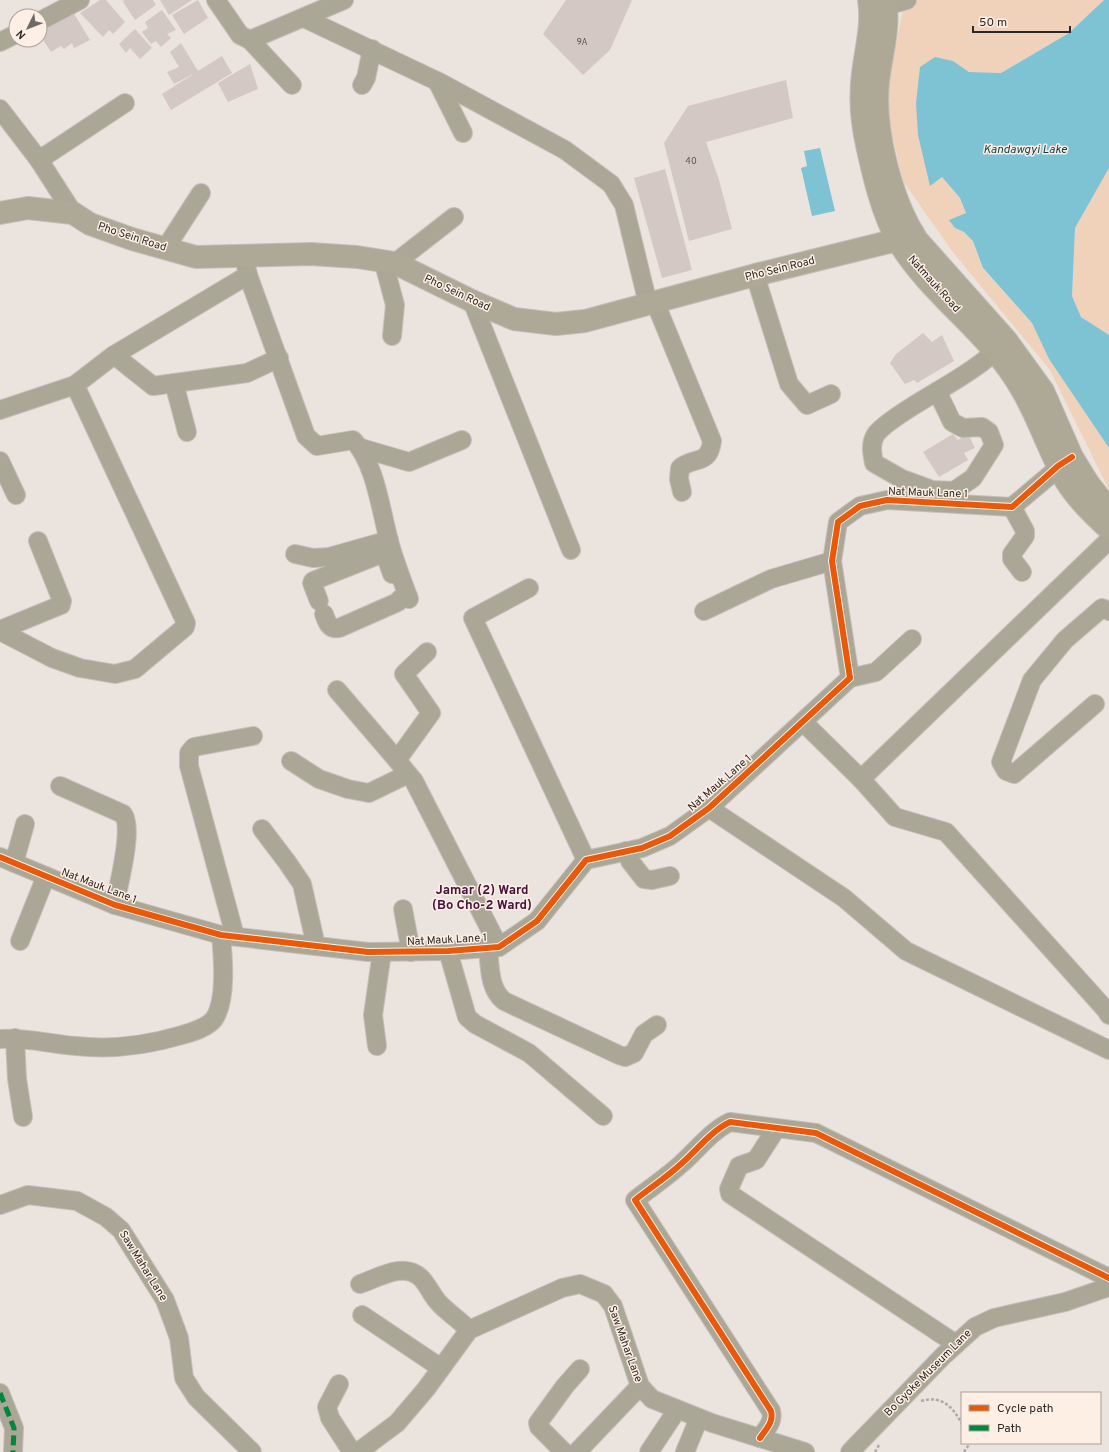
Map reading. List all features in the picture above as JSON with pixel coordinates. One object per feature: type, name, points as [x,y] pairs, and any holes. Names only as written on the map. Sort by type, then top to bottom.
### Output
[{"type":"main road","name":"Natmauk Road","points":[[880,2],[871,25],[863,74],[862,96],[863,120],[874,144],[884,209],[905,236],[907,254],[938,291],[1001,346],[1039,420],[1065,461],[1088,483],[1109,510]]},
{"type":"main road","name":"Pho Sein Road","points":[[0,212],[28,208],[73,213],[90,224],[165,248],[196,257],[246,266],[311,254],[389,261],[472,301],[514,319],[556,324],[585,321],[905,236]]},
{"type":"main road","name":"Natmauk Road","points":[[1065,461],[1076,494],[1109,529]]},
{"type":"street","points":[[48,17],[80,0]]},
{"type":"street","points":[[216,0],[240,36],[250,40],[292,85]]},
{"type":"street","points":[[250,40],[344,0]]},
{"type":"street","points":[[880,2],[907,0]]},
{"type":"street","points":[[304,18],[372,49],[436,81],[565,150],[611,184],[624,205],[652,303],[712,441],[711,450],[704,458],[684,464],[680,468],[679,479],[682,492]]},
{"type":"street","points":[[362,85],[366,78],[372,49]]},
{"type":"street","points":[[436,81],[463,133]]},
{"type":"street","points":[[39,160],[125,103]]},
{"type":"street","points":[[0,109],[39,160],[73,213]]},
{"type":"street","points":[[165,248],[201,193]]},
{"type":"street","points":[[392,336],[395,305],[389,261],[454,217]]},
{"type":"street","points":[[0,410],[74,385],[114,355],[246,266],[306,436],[317,446],[353,440],[361,448],[374,484],[405,598]]},
{"type":"street","points":[[755,275],[790,384],[807,404],[831,394]]},
{"type":"street","points":[[472,301],[571,550]]},
{"type":"street","points":[[938,391],[952,422],[963,428],[982,426],[989,432],[994,445],[973,478],[954,491],[932,490],[902,479],[874,464],[872,444],[876,434],[901,414],[938,391],[1001,346]]},
{"type":"street","points":[[114,355],[153,386],[247,373],[279,358]]},
{"type":"street","points":[[174,383],[187,432]]},
{"type":"street","points":[[0,631],[52,658],[80,668],[115,674],[135,669],[185,626],[186,622],[74,385]]},
{"type":"street","points":[[361,448],[409,462],[462,440]]},
{"type":"street","points":[[0,461],[16,495]]},
{"type":"street","points":[[1022,572],[1012,559],[1012,554],[1025,536],[1026,531],[1012,507],[1065,461]]},
{"type":"street","name":"Nat Mauk Lane 1","points":[[7,860],[115,905],[228,936],[368,952],[448,951],[494,948],[537,921],[586,860],[642,848],[670,836],[709,808],[850,678],[832,562],[838,522],[860,506],[887,500],[1012,507]]},
{"type":"street","points":[[294,554],[313,558],[329,557],[389,540]]},
{"type":"street","points":[[861,779],[1109,540]]},
{"type":"street","points":[[0,631],[61,605],[62,601],[38,542]]},
{"type":"street","points":[[381,554],[386,557],[405,598],[335,629],[328,625],[312,583],[313,581],[381,554]]},
{"type":"street","points":[[704,611],[771,579],[832,562]]},
{"type":"street","points":[[529,588],[473,618],[586,860]]},
{"type":"street","points":[[1095,704],[1014,774],[1006,771],[1001,762],[1032,680],[1065,640],[1102,608],[1109,611]]},
{"type":"street","points":[[850,678],[876,672],[912,639]]},
{"type":"street","points":[[291,761],[319,779],[348,789],[369,793],[403,767],[431,713],[404,674],[427,652]]},
{"type":"street","points":[[337,690],[414,781],[494,948],[494,989],[501,999],[625,1057],[634,1053],[644,1034],[656,1025]]},
{"type":"street","points":[[803,722],[861,779],[895,817],[946,832],[1109,1015]]},
{"type":"street","points":[[23,1117],[17,1079],[7,1038],[77,1046],[130,1046],[174,1038],[198,1030],[214,1020],[220,1005],[223,964],[228,936],[189,766],[189,753],[194,747],[253,736]]},
{"type":"street","points":[[60,786],[123,814],[127,818],[128,833],[115,905]]},
{"type":"street","points":[[709,808],[844,898],[906,951],[926,963],[1109,1050]]},
{"type":"street","points":[[7,860],[25,824]]},
{"type":"street","points":[[262,829],[302,884],[316,946]]},
{"type":"street","points":[[626,851],[630,862],[644,879],[652,880],[670,876]]},
{"type":"street","points":[[20,941],[46,876]]},
{"type":"street","points":[[403,909],[411,952]]},
{"type":"street","points":[[448,951],[466,1017],[474,1024],[529,1053],[603,1116]]},
{"type":"street","points":[[377,1046],[373,1015],[382,952]]},
{"type":"street","points":[[760,1438],[771,1423],[771,1410],[635,1200],[679,1166],[712,1133],[730,1122],[816,1134],[1109,1278]]},
{"type":"street","points":[[776,1129],[756,1160],[739,1166],[729,1190],[730,1194],[956,1344]]},
{"type":"street","name":"Saw Mahar Lane","points":[[0,1205],[28,1195],[77,1201],[106,1217],[121,1230],[165,1300],[179,1338],[184,1378],[196,1397],[252,1452]]},
{"type":"street","points":[[360,1284],[400,1270],[411,1270],[420,1278],[439,1304],[461,1321],[469,1330]]},
{"type":"street","name":"Saw Mahar Lane","points":[[358,1452],[397,1423],[426,1389],[469,1330],[562,1288],[580,1284],[604,1294],[613,1306],[640,1386],[652,1399],[699,1418],[805,1452]]},
{"type":"street","name":"Bo Gyoke Museum Lane","points":[[850,1452],[956,1344],[975,1327],[994,1318],[1066,1302],[1109,1287]]},
{"type":"street","points":[[362,1315],[441,1368]]},
{"type":"street","points":[[564,1452],[539,1427],[538,1423],[565,1386],[580,1369]]},
{"type":"street","points":[[339,1384],[327,1407],[330,1418],[352,1452]]},
{"type":"street","points":[[577,1452],[640,1386]]},
{"type":"street","points":[[0,1393],[14,1428],[13,1452]]},
{"type":"street","points":[[649,1452],[677,1410]]},
{"type":"street","points":[[685,1452],[699,1418]]},
{"type":"path","points":[[919,1401],[938,1400],[948,1404],[961,1423]]},
{"type":"path","points":[[875,1452],[883,1439]]},
{"type":"shaded area","points":[[905,0],[1104,0],[1069,33],[1001,73],[969,72],[953,61],[930,185],[942,177],[960,198],[966,213],[950,220],[955,228],[964,232],[973,241],[983,269],[1032,323],[1049,359],[1109,448],[1109,490],[1050,370],[952,251],[903,181],[884,101]]},
{"type":"shaded area","points":[[1109,168],[1109,335],[1081,317],[1072,296],[1075,228]]},
{"type":"water","name":"Kandawgyi Lake","points":[[1104,0],[1109,0],[1109,168],[1075,228],[1072,296],[1081,317],[1109,335],[1109,448],[1049,359],[1032,323],[983,268],[973,241],[964,232],[955,228],[949,220],[966,213],[960,198],[942,177],[930,186],[918,135],[916,103],[920,67],[935,57],[953,61],[969,72],[1001,73],[1069,33]]},
{"type":"water","points":[[820,148],[835,211],[812,216],[801,168],[807,166],[804,151]]},
{"type":"building","points":[[100,0],[106,0],[125,22],[113,34],[109,30],[103,37],[80,13]]},
{"type":"building","points":[[124,0],[153,0],[156,5],[135,20],[123,2]]},
{"type":"building","points":[[160,0],[192,0],[169,15]]},
{"type":"building","points":[[198,0],[208,18],[184,34],[172,15]]},
{"type":"building","points":[[566,0],[632,0],[610,50],[583,75],[543,34]]},
{"type":"building","points":[[162,10],[176,30],[167,34],[171,38],[161,47],[156,41],[151,44],[142,32],[148,28],[145,22]]},
{"type":"building","points":[[73,12],[90,40],[74,48],[72,43],[64,49],[61,46],[51,52],[48,47],[48,27]]},
{"type":"building","points":[[135,29],[152,48],[140,59],[130,48],[126,53],[119,44]]},
{"type":"building","points":[[181,43],[198,71],[222,56],[232,73],[171,110],[162,94],[195,73],[174,84],[167,72],[179,67],[170,52]]},
{"type":"building","points":[[250,64],[258,89],[228,102],[218,83]]},
{"type":"building","points":[[786,80],[793,118],[706,142],[719,180],[732,229],[689,241],[664,143],[688,106]]},
{"type":"building","points":[[665,169],[692,270],[662,278],[634,178]]},
{"type":"building","points":[[923,333],[932,342],[942,335],[954,361],[917,383],[914,380],[905,384],[890,363],[896,354]]},
{"type":"building","points":[[953,434],[958,440],[968,434],[975,448],[964,453],[968,460],[939,477],[923,452]]},
{"type":"marked path","points":[[0,1393],[14,1428],[13,1452]]},
{"type":"cycle path","points":[[0,857],[115,905],[221,935],[368,952],[448,951],[499,947],[537,921],[586,860],[642,848],[670,836],[709,808],[850,678],[832,561],[838,522],[860,506],[887,500],[1012,507],[1058,466],[1072,457]]},
{"type":"cycle path","points":[[760,1438],[770,1422],[772,1415],[771,1411],[635,1200],[676,1169],[717,1130],[730,1122],[816,1133],[1109,1278]]},
{"type":"district","name":"Jamar (2) Ward (Bo Cho-2 Ward)","points":[[482,898]]}]
